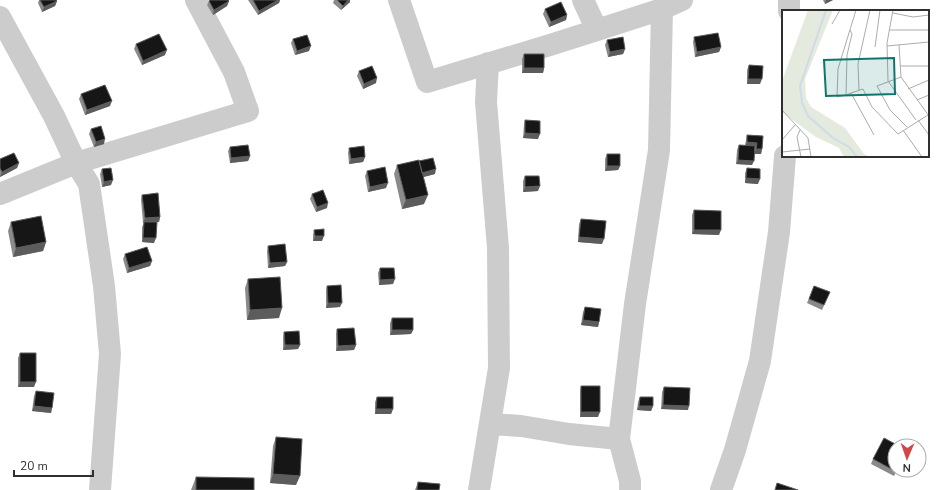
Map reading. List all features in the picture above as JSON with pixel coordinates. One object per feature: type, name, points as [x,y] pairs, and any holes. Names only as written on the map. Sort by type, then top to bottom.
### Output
[{"type":"street","points":[[0,194],[76,163],[248,111],[234,72],[196,0]]},
{"type":"street","points":[[399,0],[427,82],[597,30],[662,9],[682,0]]},
{"type":"street","points":[[583,0],[597,30]]},
{"type":"street","points":[[630,490],[630,481],[619,439],[635,304],[659,150],[662,9]]},
{"type":"street","points":[[0,17],[54,116],[76,163],[90,184],[106,301],[110,354],[100,490]]},
{"type":"street","points":[[479,490],[499,368],[498,248],[486,102],[488,64]]},
{"type":"street","points":[[721,490],[735,450],[760,361],[779,232],[785,157]]},
{"type":"street","points":[[491,424],[521,426],[569,434],[619,439]]},
{"type":"building","points":[[40,0],[56,0],[57,1],[44,7]]},
{"type":"building","points":[[253,0],[278,0],[259,11]]},
{"type":"building","points":[[337,0],[348,0],[343,6]]},
{"type":"building","points":[[209,1],[229,1],[214,10]]},
{"type":"building","points":[[561,2],[567,15],[551,22],[545,9]]},
{"type":"building","points":[[718,33],[721,47],[697,52],[694,37]]},
{"type":"building","points":[[159,34],[167,50],[143,61],[136,44]]},
{"type":"building","points":[[307,35],[311,46],[297,51],[293,39]]},
{"type":"building","points":[[623,37],[625,49],[610,52],[607,40]]},
{"type":"building","points":[[524,54],[544,54],[544,68],[524,68]]},
{"type":"building","points":[[749,65],[763,66],[762,79],[748,79]]},
{"type":"building","points":[[372,66],[377,78],[364,84],[359,71]]},
{"type":"building","points":[[105,85],[112,101],[87,110],[81,94]]},
{"type":"building","points":[[525,120],[540,121],[540,134],[525,133]]},
{"type":"building","points":[[101,126],[105,139],[96,142],[91,129]]},
{"type":"building","points":[[747,135],[763,136],[762,149],[756,149],[757,143],[747,142]]},
{"type":"building","points":[[248,145],[250,156],[231,158],[230,147]]},
{"type":"building","points":[[739,145],[755,146],[754,161],[738,160]]},
{"type":"building","points":[[364,146],[365,157],[351,159],[349,148]]},
{"type":"building","points":[[14,153],[19,163],[2,172],[0,168],[0,159]]},
{"type":"building","points":[[607,154],[620,154],[620,166],[607,166]]},
{"type":"building","points":[[433,158],[436,169],[422,173],[419,161]]},
{"type":"building","points":[[419,160],[428,195],[406,200],[397,165]]},
{"type":"building","points":[[385,167],[388,183],[370,187],[367,171]]},
{"type":"building","points":[[111,168],[113,180],[104,182],[102,169]]},
{"type":"building","points":[[747,168],[760,169],[760,179],[746,178]]},
{"type":"building","points":[[525,176],[539,176],[540,186],[525,187]]},
{"type":"building","points":[[323,190],[328,203],[317,207],[312,194]]},
{"type":"building","points":[[158,193],[160,217],[145,218],[142,195]]},
{"type":"building","points":[[694,210],[721,211],[721,230],[694,230]]},
{"type":"building","points":[[41,216],[46,242],[16,248],[11,222]]},
{"type":"building","points":[[581,219],[606,221],[604,239],[579,237]]},
{"type":"building","points":[[144,222],[157,222],[156,238],[143,238]]},
{"type":"building","points":[[324,229],[324,236],[315,236],[314,230]]},
{"type":"building","points":[[285,244],[287,262],[270,263],[268,246]]},
{"type":"building","points":[[147,247],[152,261],[129,268],[125,254]]},
{"type":"building","points":[[380,268],[394,268],[395,279],[380,280]]},
{"type":"building","points":[[280,277],[282,308],[250,310],[248,279]]},
{"type":"building","points":[[341,285],[342,303],[328,303],[327,286]]},
{"type":"building","points":[[814,286],[830,292],[824,305],[809,299]]},
{"type":"building","points":[[585,307],[601,309],[599,322],[583,320]]},
{"type":"building","points":[[392,318],[413,318],[413,330],[392,330]]},
{"type":"building","points":[[354,328],[356,345],[338,346],[337,329]]},
{"type":"building","points":[[299,331],[300,345],[285,345],[284,332]]},
{"type":"building","points":[[20,353],[36,353],[36,382],[20,382]]},
{"type":"building","points":[[581,386],[600,386],[600,412],[581,412]]},
{"type":"building","points":[[664,387],[690,388],[689,406],[663,405]]},
{"type":"building","points":[[36,391],[54,393],[52,408],[34,406]]},
{"type":"building","points":[[377,397],[393,397],[393,409],[376,409]]},
{"type":"building","points":[[640,397],[653,397],[653,406],[639,406]]},
{"type":"building","points":[[276,437],[302,439],[300,476],[273,474]]},
{"type":"building","points":[[884,438],[887,440],[887,467],[873,459]]},
{"type":"building","points":[[196,477],[254,478],[254,490],[196,490]]},
{"type":"building","points":[[418,482],[440,484],[439,490],[417,490]]},
{"type":"building","points":[[777,483],[798,490],[775,490]]}]
